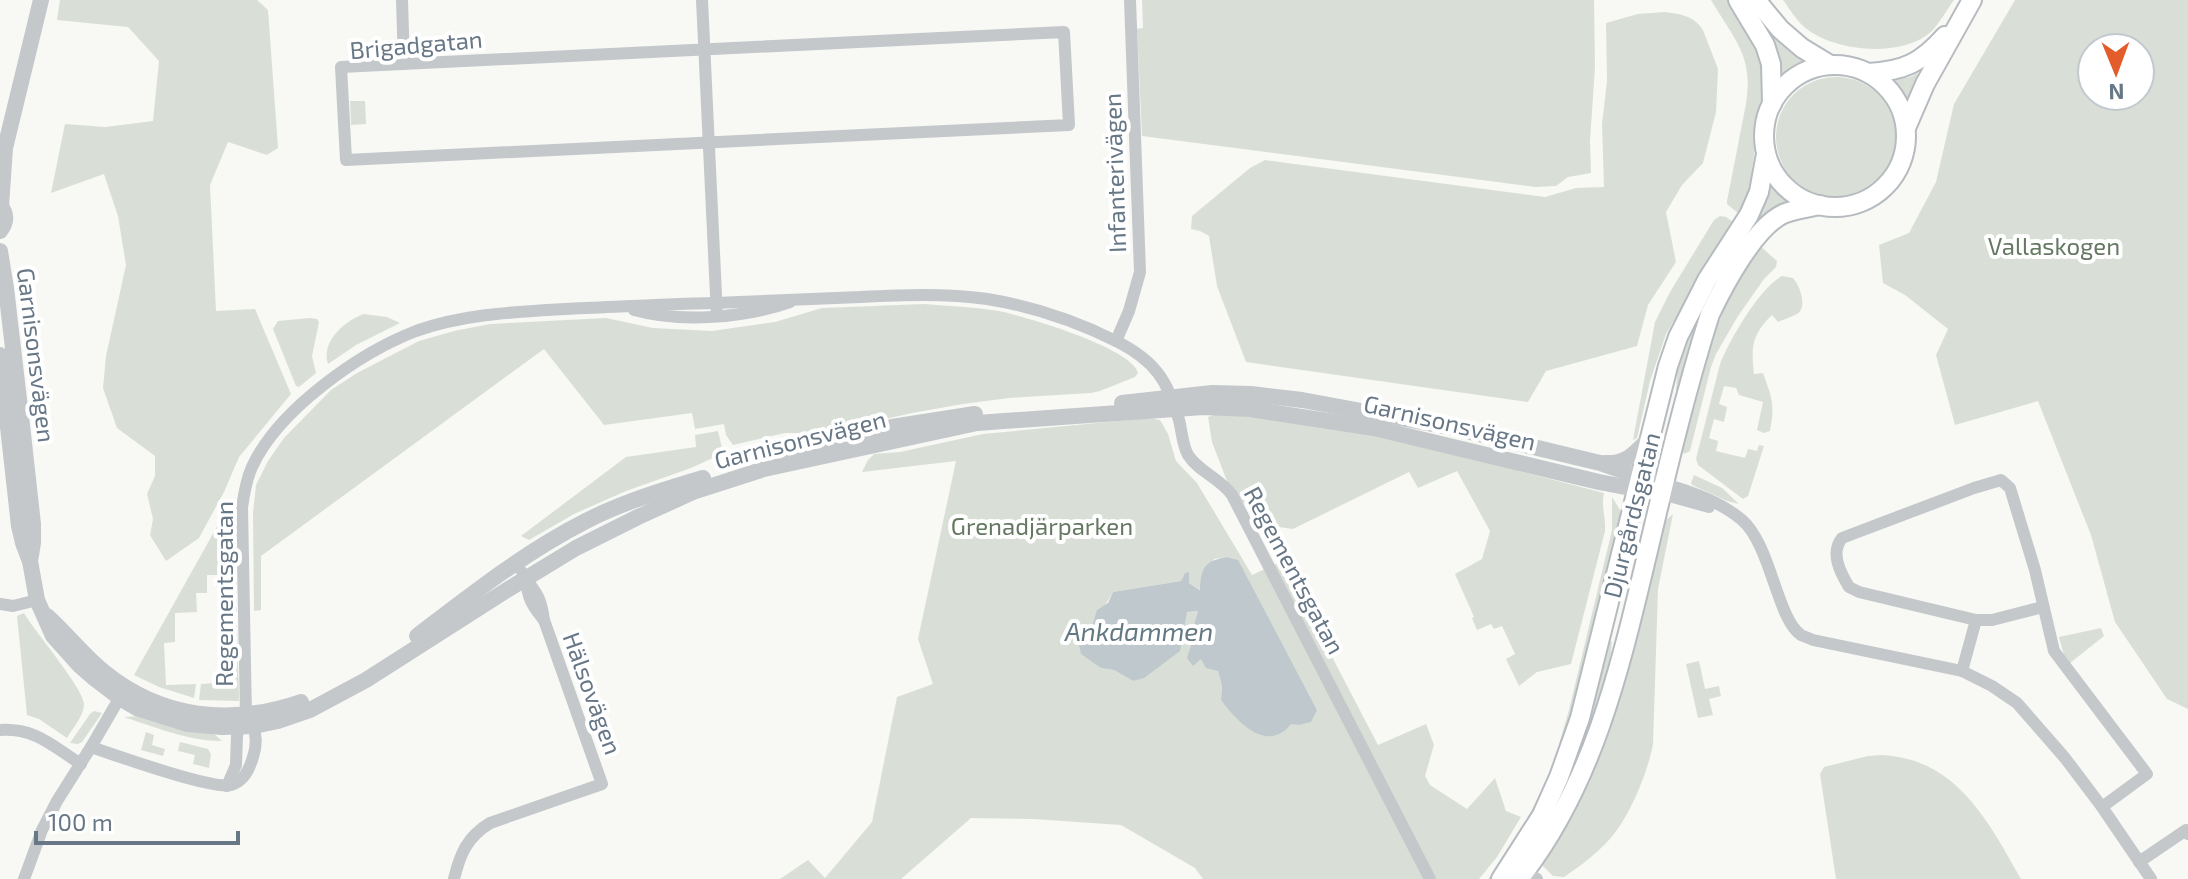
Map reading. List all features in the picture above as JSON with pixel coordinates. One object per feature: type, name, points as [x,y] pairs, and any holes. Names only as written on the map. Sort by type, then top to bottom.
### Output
[{"type":"main road","points":[[1738,0],[1765,45],[1771,64],[1772,104]]},
{"type":"main road","points":[[1756,0],[1780,29],[1802,48],[1830,65]]},
{"type":"main road","points":[[1868,73],[1908,67],[1919,61],[1943,39],[1968,7]]},
{"type":"main road","points":[[1906,128],[1925,84],[1968,7]]},
{"type":"main road","points":[[1830,65],[1850,66],[1882,83],[1902,111],[1906,128],[1900,166],[1889,182],[1875,195],[1839,207],[1805,200],[1780,181],[1766,154],[1764,137],[1772,104],[1782,89],[1812,69],[1830,65]]},
{"type":"main road","name":"Djurgårdsgatan","points":[[1524,873],[1542,815],[1580,718],[1668,366],[1678,337],[1707,280],[1749,215],[1759,192],[1766,154]]},
{"type":"main road","name":"Djurgårdsgatan","points":[[1501,879],[1524,873],[1559,819],[1591,752],[1616,679],[1710,314],[1723,287],[1765,227],[1781,215],[1820,205]]},
{"type":"street","points":[[0,231],[6,219],[1,206],[2,154],[41,0]]},
{"type":"street","points":[[402,0],[404,64]]},
{"type":"street","points":[[702,0],[717,309]]},
{"type":"street","name":"Infanterivägen","points":[[1116,341],[1129,311],[1140,272],[1130,0]]},
{"type":"street","name":"Brigadgatan","points":[[1064,32],[1069,125],[346,160],[341,67],[704,49],[1064,32]]},
{"type":"street","name":"Garnisonsvägen","points":[[0,251],[19,526],[41,608],[122,693],[184,712],[246,723],[310,710],[347,691],[576,548],[704,488],[764,469],[977,423],[1173,403],[1232,393],[1302,400],[1454,428],[1600,463],[1639,483]]},
{"type":"street","name":"Regementsgatan","points":[[246,723],[242,508],[253,464],[291,414],[359,358],[416,331],[495,313],[623,307],[667,315],[717,309],[750,313],[796,299],[920,294],[988,300],[1067,321],[1116,341],[1138,353],[1157,370],[1173,403],[1188,454],[1200,468],[1226,486],[1232,495],[1430,879]]},
{"type":"street","name":"Garnisonsvägen","points":[[0,355],[8,397]]},
{"type":"street","name":"Garnisonsvägen","points":[[246,723],[363,675],[516,561],[588,520],[632,501],[730,469],[892,427],[979,414],[1099,406],[1173,403],[1250,409],[1374,428],[1599,482],[1639,483],[1663,489]]},
{"type":"street","points":[[1600,463],[1624,462],[1651,437]]},
{"type":"street","points":[[2043,607],[1992,620],[1976,620],[1859,592],[1849,587],[1836,557],[1836,545],[1842,538],[1974,488],[2001,480],[2010,488],[2035,570],[2054,651],[2147,774],[2102,807]]},
{"type":"street","points":[[1599,482],[1623,501],[1628,528]]},
{"type":"street","points":[[1663,489],[1684,490],[1743,520],[1759,542],[1786,611],[1799,634],[1813,640],[1962,671],[2017,703],[2065,758],[2151,879]]},
{"type":"street","name":"Hälsovägen","points":[[454,879],[463,849],[478,831],[490,823],[602,784],[544,620],[532,606],[527,595],[526,578],[516,561]]},
{"type":"street","points":[[0,604],[41,608]]},
{"type":"street","points":[[1962,671],[1976,620]]},
{"type":"street","points":[[24,879],[52,811],[122,693]]},
{"type":"street","points":[[227,786],[236,765],[246,723]]},
{"type":"street","points":[[91,747],[197,781],[227,786],[241,780],[255,752],[246,723]]},
{"type":"street","points":[[0,730],[23,730],[36,735],[81,764]]},
{"type":"street","points":[[2139,862],[2186,830],[2188,834]]},
{"type":"green space","points":[[60,0],[257,0],[268,10],[278,148],[267,155],[228,142],[210,185],[216,311],[255,309],[291,394],[239,457],[199,538],[166,561],[150,535],[153,519],[147,494],[155,476],[155,456],[117,428],[103,388],[106,356],[126,265],[118,216],[104,174],[51,193],[65,124],[105,127],[153,121],[159,61],[128,27],[57,20]]},
{"type":"green space","points":[[1142,0],[1594,0],[1591,173],[1568,177],[1556,186],[1536,187],[1142,136],[1137,29],[1143,28]]},
{"type":"green space","points":[[1711,0],[1727,0],[1760,54],[1764,77],[1750,186],[1738,213],[1727,201],[1746,104],[1747,73],[1740,49]]},
{"type":"green space","points":[[1783,0],[1954,0],[1932,31],[1919,40],[1886,49],[1867,49],[1814,34],[1799,22]]},
{"type":"green space","name":"Vallaskogen","points":[[2015,0],[2188,0],[2188,709],[2167,699],[2115,622],[2091,535],[2038,401],[1955,425],[1936,355],[1948,329],[1905,295],[1883,283],[1879,245],[1909,233],[1936,182],[1954,104]]},
{"type":"green space","points":[[1750,5],[1814,62],[1782,79],[1775,49]]},
{"type":"green space","points":[[1665,12],[1691,19],[1703,30],[1718,69],[1716,112],[1703,163],[1682,185],[1666,212],[1676,262],[1648,305],[1637,346],[1546,371],[1528,402],[1246,362],[1217,286],[1209,236],[1191,229],[1192,216],[1250,168],[1265,160],[1545,197],[1576,188],[1604,187],[1602,124],[1607,81],[1606,23],[1638,14]]},
{"type":"green space","points":[[1927,69],[1909,105],[1892,81]]},
{"type":"green space","points":[[1836,77],[1859,81],[1879,94],[1892,114],[1896,137],[1892,160],[1879,180],[1859,193],[1836,197],[1813,193],[1793,180],[1780,160],[1776,137],[1780,114],[1793,94],[1813,81]]},
{"type":"green space","points":[[350,101],[365,101],[366,124],[351,125]]},
{"type":"green space","points":[[1768,179],[1793,203],[1755,229],[1750,226]]},
{"type":"green space","points":[[1720,216],[1733,222],[1666,334],[1650,381],[1637,438],[1633,440],[1655,322],[1714,220]]},
{"type":"green space","points":[[1760,246],[1777,261],[1776,267],[1738,316],[1716,354],[1690,451],[1684,454],[1682,449],[1691,410],[1714,331],[1733,288]]},
{"type":"green space","points":[[1782,276],[1793,278],[1796,282],[1802,296],[1802,307],[1797,314],[1778,322],[1772,315],[1760,328],[1753,348],[1754,374],[1763,373],[1772,401],[1770,431],[1764,433],[1757,430],[1763,402],[1739,395],[1736,388],[1724,386],[1719,404],[1727,407],[1724,422],[1714,419],[1709,438],[1718,441],[1716,451],[1745,458],[1748,449],[1757,451],[1759,445],[1764,446],[1748,496],[1743,499],[1698,465],[1696,459],[1724,354],[1755,303]]},
{"type":"green space","points":[[1714,284],[1679,402],[1675,401],[1684,346]]},
{"type":"green space","points":[[924,304],[999,311],[1053,326],[1118,353],[1132,363],[1138,373],[1135,377],[1091,393],[963,404],[823,433],[785,433],[733,445],[726,435],[724,424],[695,429],[692,413],[604,425],[544,349],[261,556],[261,610],[254,611],[253,513],[256,485],[268,461],[284,438],[331,390],[419,341],[490,324],[606,318],[653,328],[712,331],[775,322],[822,308]]},
{"type":"green space","points":[[363,314],[387,317],[400,323],[356,345],[328,364],[331,340],[349,322]]},
{"type":"green space","points":[[310,318],[319,322],[312,356],[316,373],[299,387],[273,329],[278,321]]},
{"type":"green space","points":[[1240,413],[1395,439],[1604,493],[1605,531],[1571,664],[1537,672],[1519,686],[1506,659],[1515,654],[1502,626],[1494,629],[1491,624],[1477,630],[1455,574],[1482,559],[1490,531],[1457,471],[1418,488],[1409,472],[1293,529],[1264,525],[1230,489],[1212,442],[1208,417]]},
{"type":"green space","name":"Grenadjärparken","points":[[1149,418],[1160,420],[1176,461],[1197,483],[1252,575],[1282,561],[1378,745],[1426,724],[1434,745],[1425,776],[1430,785],[1467,809],[1495,778],[1506,811],[1521,817],[1497,857],[1479,879],[1203,879],[1195,868],[1121,825],[971,818],[901,879],[780,879],[808,860],[825,878],[872,822],[897,697],[933,684],[918,639],[956,461],[862,472],[874,454],[900,452],[983,434]],"holes":[[[1227,557],[1237,560],[1317,710],[1299,725],[1291,723],[1281,733],[1221,700],[1222,686],[1218,671],[1201,658],[1193,628],[1198,611],[1187,612],[1161,663],[1144,677],[1133,681],[1114,670],[1101,668],[1079,645],[1113,592],[1181,581],[1185,573],[1189,573],[1189,583],[1201,590],[1214,559]]]},
{"type":"green space","points":[[718,431],[722,448],[715,457],[574,514],[529,540],[521,536],[626,457],[696,447],[695,435]]},
{"type":"green space","points":[[1694,475],[1722,488],[1739,504],[1692,485]]},
{"type":"green space","points":[[1612,497],[1620,510],[1620,521],[1567,735],[1549,784],[1495,879],[1488,879],[1525,824],[1552,769],[1612,530]]},
{"type":"green space","points":[[229,505],[235,507],[237,611],[233,614],[231,575],[207,575],[207,593],[196,593],[197,612],[175,613],[175,642],[164,643],[166,685],[196,684],[194,698],[134,675]]},
{"type":"green space","points":[[1673,514],[1658,589],[1653,744],[1647,768],[1630,809],[1608,841],[1564,877],[1553,876],[1543,866],[1542,858],[1663,526]]},
{"type":"green space","points":[[24,613],[82,697],[82,713],[67,738],[39,719],[27,715],[17,616]]},
{"type":"green space","points":[[233,623],[237,623],[239,701],[199,700],[201,684],[235,682]]},
{"type":"green space","points":[[2101,628],[2104,636],[2070,663],[2065,659],[2059,637]]},
{"type":"green space","points":[[1608,641],[1612,642],[1610,661],[1601,697],[1569,784],[1566,783],[1586,726]]},
{"type":"green space","points":[[1699,661],[1705,689],[1719,686],[1721,696],[1709,699],[1713,715],[1698,718],[1686,664]]},
{"type":"green space","points":[[94,711],[102,713],[82,742],[70,743],[90,714]]},
{"type":"green space","points":[[141,716],[213,733],[222,741],[184,736],[124,717]]},
{"type":"green space","points":[[146,732],[154,735],[152,745],[165,749],[163,756],[141,750]]},
{"type":"green space","points":[[180,742],[208,749],[211,754],[209,768],[193,764],[195,755],[178,751]]},
{"type":"green space","points":[[1882,755],[1908,759],[1931,768],[1950,781],[1982,815],[2021,879],[1836,879],[1820,774],[1824,767]]},
{"type":"water","name":"Ankdammen","points":[[1227,557],[1238,560],[1317,710],[1311,722],[1291,724],[1282,732],[1264,736],[1239,721],[1221,700],[1222,686],[1218,671],[1206,668],[1201,659],[1193,666],[1187,658],[1198,611],[1187,612],[1180,651],[1144,678],[1133,681],[1114,670],[1101,668],[1081,654],[1079,645],[1091,630],[1097,610],[1108,603],[1113,592],[1181,581],[1189,572],[1189,583],[1200,590],[1205,567]]}]
